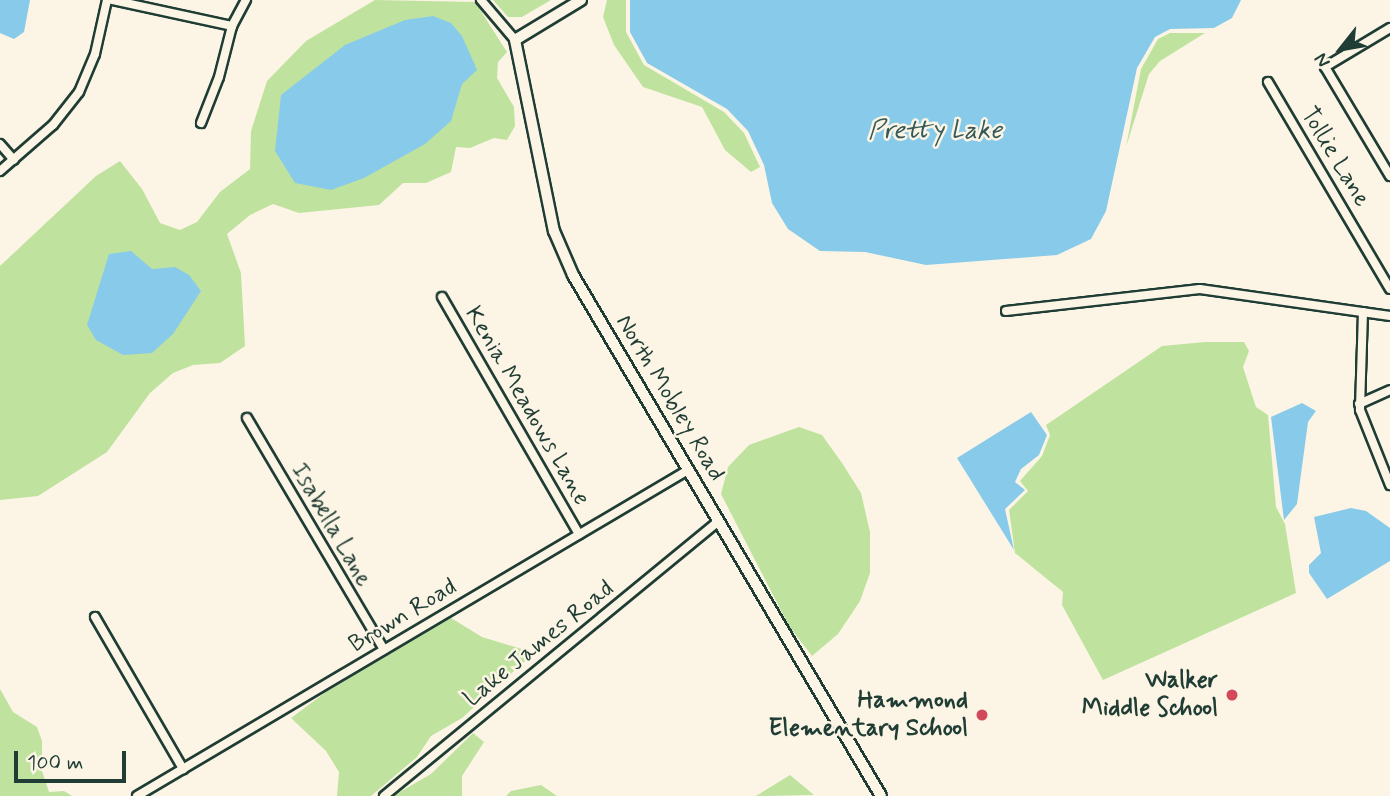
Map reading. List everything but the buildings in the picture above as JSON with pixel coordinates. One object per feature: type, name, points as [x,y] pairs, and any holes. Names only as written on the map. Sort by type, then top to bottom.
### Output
[{"type":"street","points":[[0,171],[54,125],[79,92],[95,54],[107,0]]},
{"type":"street","points":[[112,0],[232,26]]},
{"type":"street","points":[[201,122],[219,77],[232,26],[246,0]]},
{"type":"street","name":"North Mobley Road","points":[[481,0],[515,40],[554,230],[573,275],[881,796]]},
{"type":"street","points":[[515,40],[581,0]]},
{"type":"street","points":[[1390,28],[1325,67],[1390,176]]},
{"type":"street","name":"Tollie Lane","points":[[1268,82],[1390,289]]},
{"type":"street","points":[[0,144],[13,160]]},
{"type":"street","points":[[1006,311],[1200,289],[1390,316]]},
{"type":"street","name":"Kenia Meadows Lane","points":[[442,297],[579,534]]},
{"type":"street","points":[[1363,312],[1359,404],[1390,485]]},
{"type":"street","points":[[1359,404],[1390,390]]},
{"type":"street","name":"Isabella Lane","points":[[247,418],[384,650]]},
{"type":"street","name":"Brown Road","points":[[137,796],[688,470]]},
{"type":"street","name":"Lake James Road","points":[[384,796],[719,522]]},
{"type":"street","points":[[95,617],[183,769]]},
{"type":"green space","points":[[375,0],[475,2],[507,52],[498,62],[497,78],[514,107],[515,126],[507,140],[494,138],[470,148],[456,147],[451,172],[426,183],[403,183],[379,205],[299,213],[273,204],[250,215],[227,234],[241,273],[245,346],[220,363],[193,365],[173,373],[150,393],[107,452],[38,496],[0,500],[0,266],[96,176],[120,161],[142,189],[160,223],[180,230],[197,222],[220,192],[250,169],[251,131],[267,81],[306,41]]},
{"type":"green space","points":[[493,0],[551,0],[522,17],[508,17]]},
{"type":"green space","points":[[607,0],[626,0],[626,32],[644,65],[724,112],[744,133],[760,167],[751,172],[725,150],[702,107],[643,87],[614,45],[603,17]]},
{"type":"green space","points":[[1170,33],[1205,33],[1160,61],[1149,74],[1126,147],[1141,69],[1158,39]]},
{"type":"green space","points":[[1244,342],[1249,351],[1243,367],[1256,407],[1268,415],[1276,507],[1285,524],[1296,593],[1103,680],[1062,605],[1063,592],[1015,553],[1009,510],[1028,491],[1020,481],[1042,456],[1050,435],[1046,425],[1162,346]]},
{"type":"green space","points":[[799,427],[822,435],[842,463],[861,493],[870,532],[870,573],[860,601],[838,634],[812,656],[789,626],[721,494],[728,467],[749,445]]},
{"type":"green space","points":[[451,618],[482,637],[525,650],[525,661],[462,718],[431,736],[417,757],[371,796],[337,796],[339,772],[326,751],[291,718],[326,692]]},
{"type":"green space","points":[[0,689],[13,712],[37,727],[42,741],[42,771],[49,792],[64,791],[72,796],[0,796]]},
{"type":"green space","points":[[473,733],[484,742],[462,776],[462,796],[393,796],[431,774]]},
{"type":"green space","points":[[790,775],[814,795],[756,796],[764,791]]},
{"type":"green space","points":[[541,785],[557,796],[506,796],[511,791]]},
{"type":"water","points":[[0,0],[30,0],[24,32],[14,39],[0,33]]},
{"type":"water","name":"Pretty Lake","points":[[630,0],[1241,0],[1232,18],[1214,28],[1170,29],[1155,37],[1137,68],[1106,211],[1091,239],[1057,255],[926,265],[865,252],[820,251],[788,229],[772,203],[764,165],[748,131],[727,109],[647,63],[630,32]]},
{"type":"water","points":[[433,16],[451,23],[462,36],[477,70],[462,84],[451,121],[425,144],[364,178],[331,190],[295,183],[275,151],[281,95],[345,45],[405,20]]},
{"type":"water","points":[[131,251],[152,269],[175,267],[189,275],[201,291],[173,334],[152,353],[123,355],[96,340],[87,325],[109,254]]},
{"type":"water","points":[[1302,403],[1316,411],[1308,422],[1297,504],[1284,520],[1271,417]]},
{"type":"water","points":[[1031,412],[1047,435],[1039,455],[1021,469],[1015,482],[1025,490],[1005,509],[1014,550],[957,458]]},
{"type":"water","points":[[1351,508],[1366,511],[1390,528],[1390,561],[1327,599],[1309,573],[1309,565],[1321,553],[1314,517]]},
{"type":"place","name":"Walker Middle School","points":[[1232,695]]},
{"type":"place","name":"Hammond Elementary School","points":[[982,715]]}]
